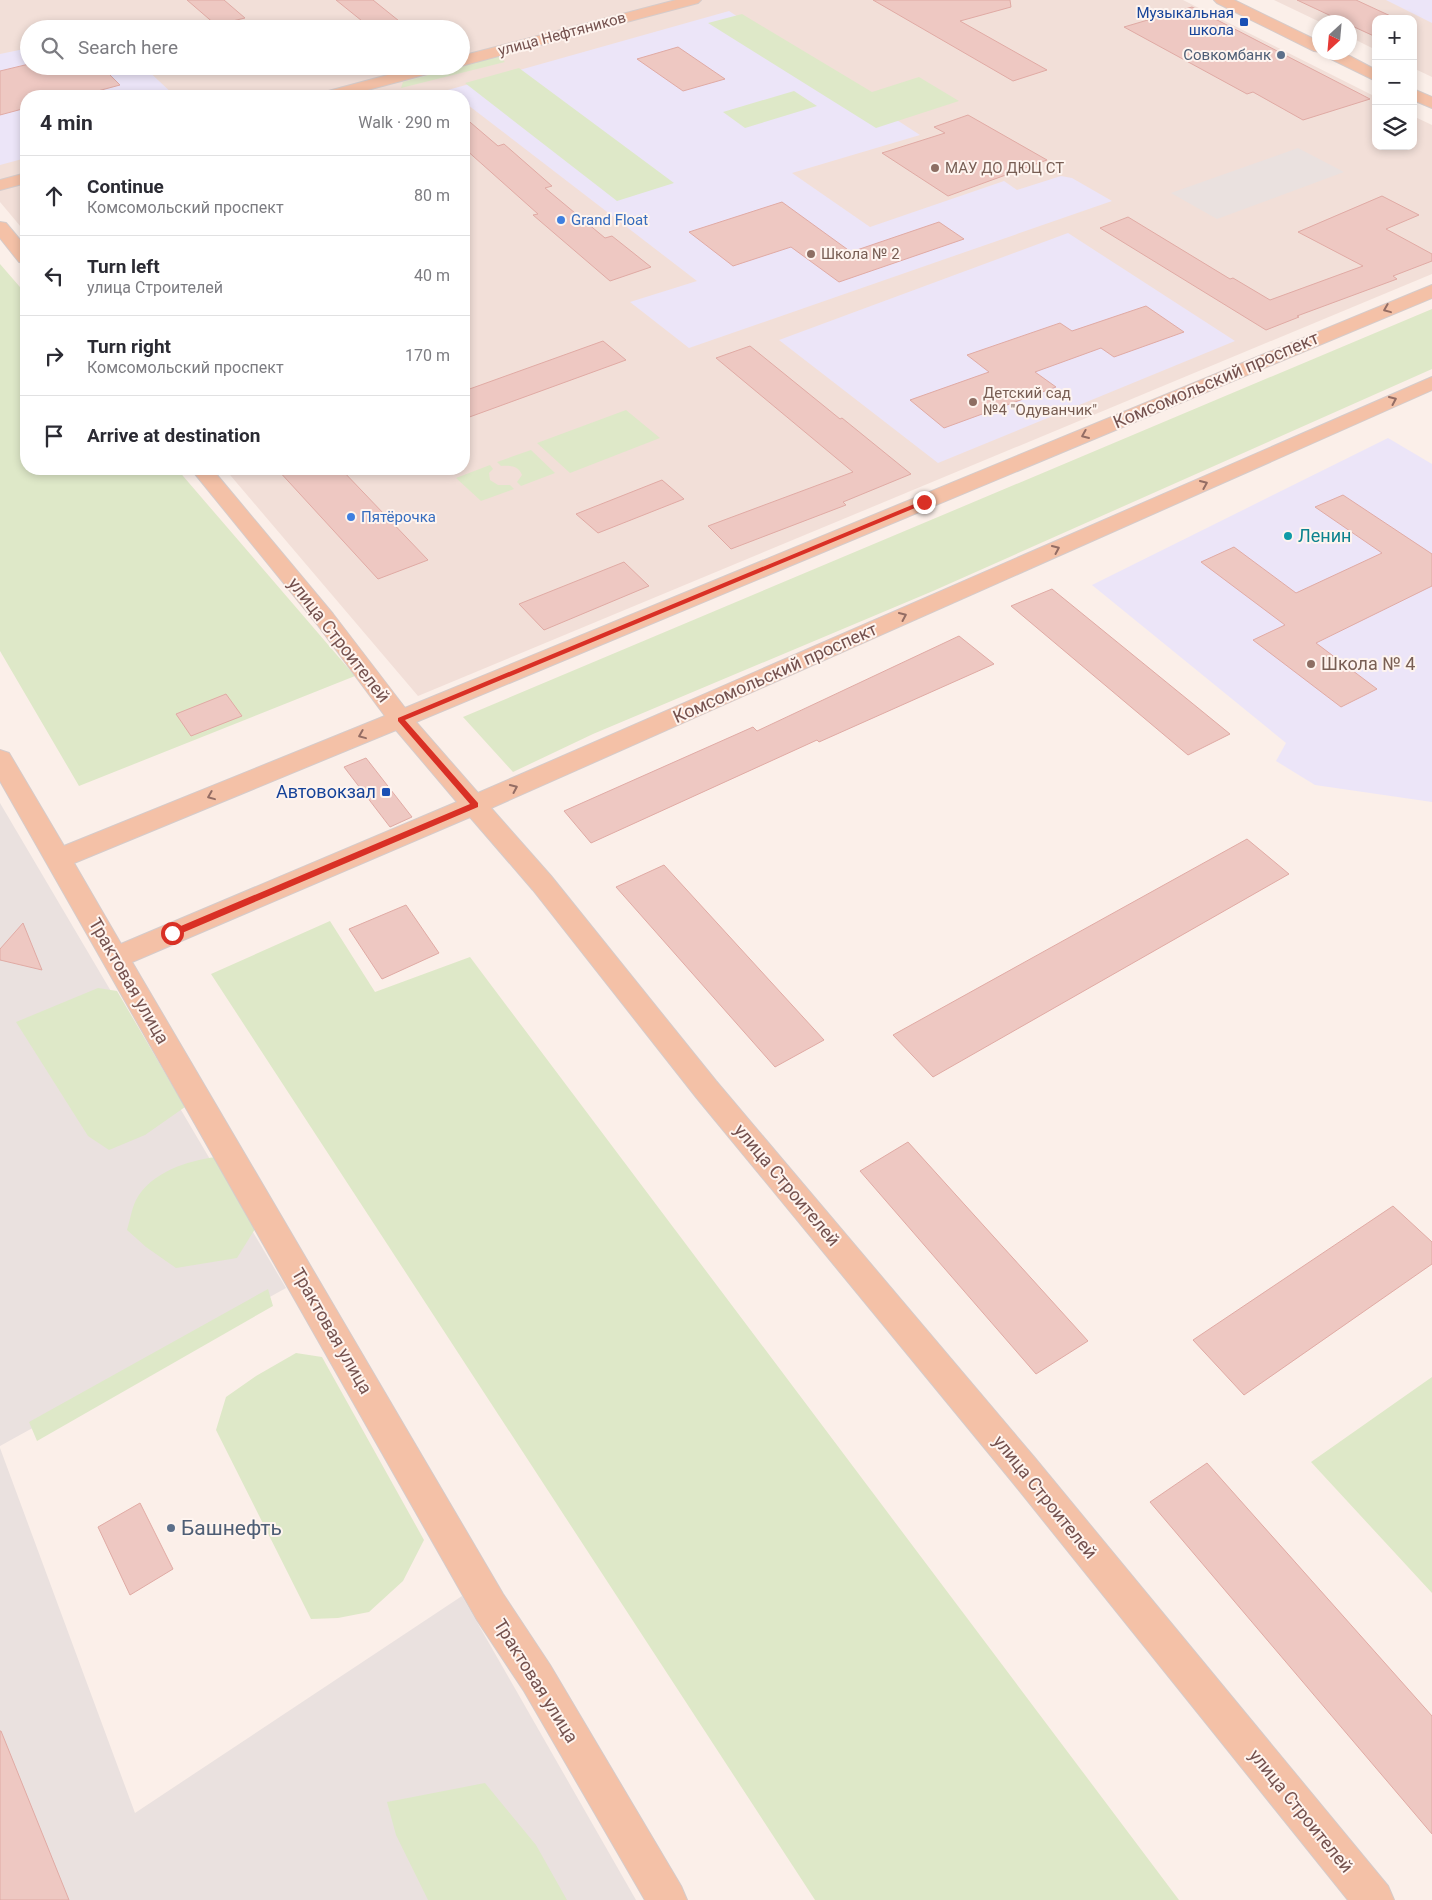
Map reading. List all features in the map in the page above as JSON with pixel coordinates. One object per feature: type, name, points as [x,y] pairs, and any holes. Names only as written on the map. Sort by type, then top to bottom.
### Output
[{"type":"main road","name":"улица Нефтяников","points":[[470,58],[693,0]]},
{"type":"main road","points":[[1222,0],[1312,44]]},
{"type":"main road","points":[[1345,60],[1372,74]]},
{"type":"main road","points":[[350,90],[406,75]]},
{"type":"main road","points":[[1417,96],[1432,103]]},
{"type":"main road","points":[[0,185],[20,180]]},
{"type":"main road","points":[[0,227],[20,251]]},
{"type":"main road","name":"Комсомольский проспект","points":[[58,859],[400,720],[1432,291]]},
{"type":"main road","name":"Комсомольский проспект","points":[[115,958],[475,805],[1432,383]]},
{"type":"main road","name":"улица Строителей","points":[[206,475],[325,619],[400,720],[542,883],[706,1089],[1022,1468],[1374,1900]]},
{"type":"main road","name":"Трактовая улица","points":[[0,759],[490,1607],[537,1678],[667,1900]]},
{"type":"shaded area","points":[[0,0],[1183,0],[1372,95],[1372,150],[1417,150],[1417,118],[1432,125],[1432,274],[418,696],[230,475],[470,475],[470,90],[20,90],[20,226],[0,202]]},
{"type":"shaded area","points":[[1274,0],[1432,0],[1432,77],[1417,70],[1417,15],[1372,15],[1372,48],[1357,40],[1357,15],[1312,15],[1312,18]]},
{"type":"shaded area","points":[[1386,0],[1432,0],[1432,23]]},
{"type":"shaded area","points":[[729,11],[920,135],[792,173],[870,227],[1004,181],[1017,190],[1061,176],[1072,178],[1112,201],[689,348],[630,302],[697,281],[470,107],[470,90],[448,90]]},
{"type":"shaded area","points":[[20,50],[20,75],[153,75],[169,90],[20,90],[20,160],[0,165],[0,54]]},
{"type":"shaded area","points":[[1298,148],[1344,172],[1217,219],[1171,193]]},
{"type":"shaded area","name":"Детский сад №4 \"Одуванчик\"","points":[[1068,233],[1235,341],[938,463],[779,340]]},
{"type":"shaded area","name":"Школа № 4","points":[[1388,438],[1432,464],[1432,802],[1315,785],[1276,761],[1286,743],[1092,585]]},
{"type":"shaded area","points":[[0,803],[286,1288],[0,1446]]},
{"type":"shaded area","points":[[0,1448],[135,1813],[462,1596],[636,1900],[0,1900]]},
{"type":"green space","points":[[742,14],[872,92],[919,77],[959,101],[876,128],[708,23]]},
{"type":"green space","points":[[498,56],[505,62],[470,71],[470,64]]},
{"type":"green space","points":[[519,68],[674,183],[617,201],[465,83]]},
{"type":"green space","points":[[429,75],[453,75],[401,88],[403,82]]},
{"type":"green space","points":[[794,91],[817,106],[745,128],[723,112]]},
{"type":"green space","points":[[0,264],[20,287],[20,475],[182,475],[355,676],[79,786],[0,651]]},
{"type":"green space","points":[[1432,309],[1432,369],[933,591],[593,734],[513,772],[463,717]]},
{"type":"green space","points":[[626,410],[660,438],[570,473],[537,443]]},
{"type":"green space","points":[[531,450],[555,473],[521,486],[517,482],[522,475],[519,470],[511,466],[501,466],[497,462]]},
{"type":"green space","points":[[490,465],[493,469],[489,473],[490,480],[498,485],[510,485],[514,489],[481,501],[456,478],[470,475],[470,473]]},
{"type":"green space","points":[[330,921],[375,992],[470,957],[1179,1900],[815,1900],[211,974]]},
{"type":"green space","points":[[98,988],[117,991],[185,1107],[145,1135],[109,1150],[88,1136],[16,1022]]},
{"type":"green space","points":[[216,1157],[255,1229],[237,1258],[176,1268],[146,1247],[127,1230],[133,1207],[143,1190],[160,1175],[193,1161]]},
{"type":"green space","points":[[268,1289],[273,1306],[37,1441],[29,1422]]},
{"type":"green space","points":[[296,1353],[322,1357],[424,1540],[403,1581],[369,1612],[338,1618],[311,1619],[216,1430],[226,1397],[256,1376]]},
{"type":"green space","points":[[1432,1377],[1432,1593],[1311,1462]]},
{"type":"green space","points":[[485,1783],[536,1845],[567,1900],[428,1900],[396,1835],[387,1802]]},
{"type":"building","points":[[187,0],[224,0],[245,18],[237,20],[210,20]]},
{"type":"building","points":[[336,0],[373,0],[398,20],[361,20]]},
{"type":"building","points":[[873,0],[1010,0],[1011,7],[960,21],[1047,70],[1013,81]]},
{"type":"building","points":[[1297,0],[1356,0],[1388,15],[1372,15],[1372,35],[1357,28],[1357,15],[1329,15]]},
{"type":"building","points":[[1192,7],[1370,99],[1303,120],[1253,92],[1247,94],[1124,27]]},
{"type":"building","points":[[678,47],[725,79],[683,91],[637,59]]},
{"type":"building","points":[[20,66],[20,75],[110,75],[120,85],[101,90],[20,90],[20,110],[0,115],[0,71]]},
{"type":"building","points":[[968,115],[1047,160],[948,196],[882,153],[945,133],[934,127]]},
{"type":"building","points":[[470,122],[498,146],[504,144],[552,186],[545,188],[605,238],[612,236],[651,267],[610,281],[533,215],[538,214],[470,153]]},
{"type":"building","points":[[1382,196],[1419,215],[1386,229],[1432,254],[1432,261],[1393,276],[1397,279],[1297,316],[1299,317],[1266,330],[1100,228],[1128,217],[1230,279],[1233,278],[1270,300],[1363,266],[1298,232]]},
{"type":"building","points":[[782,202],[851,252],[939,222],[964,239],[839,282],[791,247],[733,266],[689,232]]},
{"type":"building","points":[[1146,306],[1184,332],[1114,357],[1101,348],[1035,372],[1056,387],[944,428],[910,400],[989,372],[967,355],[1060,323],[1072,331]]},
{"type":"building","points":[[603,341],[626,360],[470,417],[470,389]]},
{"type":"building","points":[[750,346],[911,474],[843,502],[846,505],[731,549],[708,526],[853,472],[716,358]]},
{"type":"building","points":[[283,475],[347,475],[428,560],[378,579]]},
{"type":"building","points":[[662,480],[684,499],[598,533],[576,514]]},
{"type":"building","points":[[1343,495],[1432,554],[1432,586],[1316,643],[1377,689],[1341,707],[1253,640],[1285,625],[1201,562],[1234,547],[1296,593],[1382,553],[1315,507]]},
{"type":"building","points":[[624,562],[649,586],[544,630],[519,604]]},
{"type":"building","points":[[1052,589],[1230,734],[1188,755],[1011,606]]},
{"type":"building","points":[[959,636],[994,664],[819,742],[817,740],[591,843],[564,811],[753,727],[757,731]]},
{"type":"building","points":[[226,694],[242,716],[191,736],[176,714]]},
{"type":"building","points":[[366,758],[412,817],[390,827],[344,767]]},
{"type":"building","points":[[1247,839],[1289,874],[933,1077],[893,1035]]},
{"type":"building","points":[[664,865],[824,1040],[775,1067],[616,887]]},
{"type":"building","points":[[406,905],[439,953],[382,979],[349,929]]},
{"type":"building","points":[[23,923],[42,970],[0,960],[0,949]]},
{"type":"building","points":[[908,1142],[1088,1341],[1036,1374],[860,1171]]},
{"type":"building","points":[[1393,1206],[1432,1242],[1432,1264],[1244,1395],[1193,1340]]},
{"type":"building","points":[[1207,1463],[1432,1716],[1432,1834],[1150,1502]]},
{"type":"building","points":[[140,1503],[173,1569],[130,1595],[98,1527]]},
{"type":"building","points":[[1,1731],[69,1900],[0,1900]]},
{"type":"place","name":"Музыкальная школа","points":[[1244,22]]},
{"type":"place","name":"Совкомбанк","points":[[1281,55]]},
{"type":"place","name":"МАУ ДО ДЮЦ СТ","points":[[935,168]]},
{"type":"place","name":"Grand Float","points":[[561,220]]},
{"type":"place","name":"Школа № 2","points":[[811,254]]},
{"type":"place","name":"Детский сад №4 \"Одуванчик\"","points":[[973,402]]},
{"type":"place","name":"Пятёрочка","points":[[351,517]]},
{"type":"place","name":"Ленин","points":[[1288,536]]},
{"type":"place","name":"Школа № 4","points":[[1311,664]]},
{"type":"place","name":"Автовокзал","points":[[386,792]]},
{"type":"place","name":"Башнефть","points":[[171,1528]]},
{"type":"route","points":[[172,933],[475,805],[400,720],[924,502]]}]
